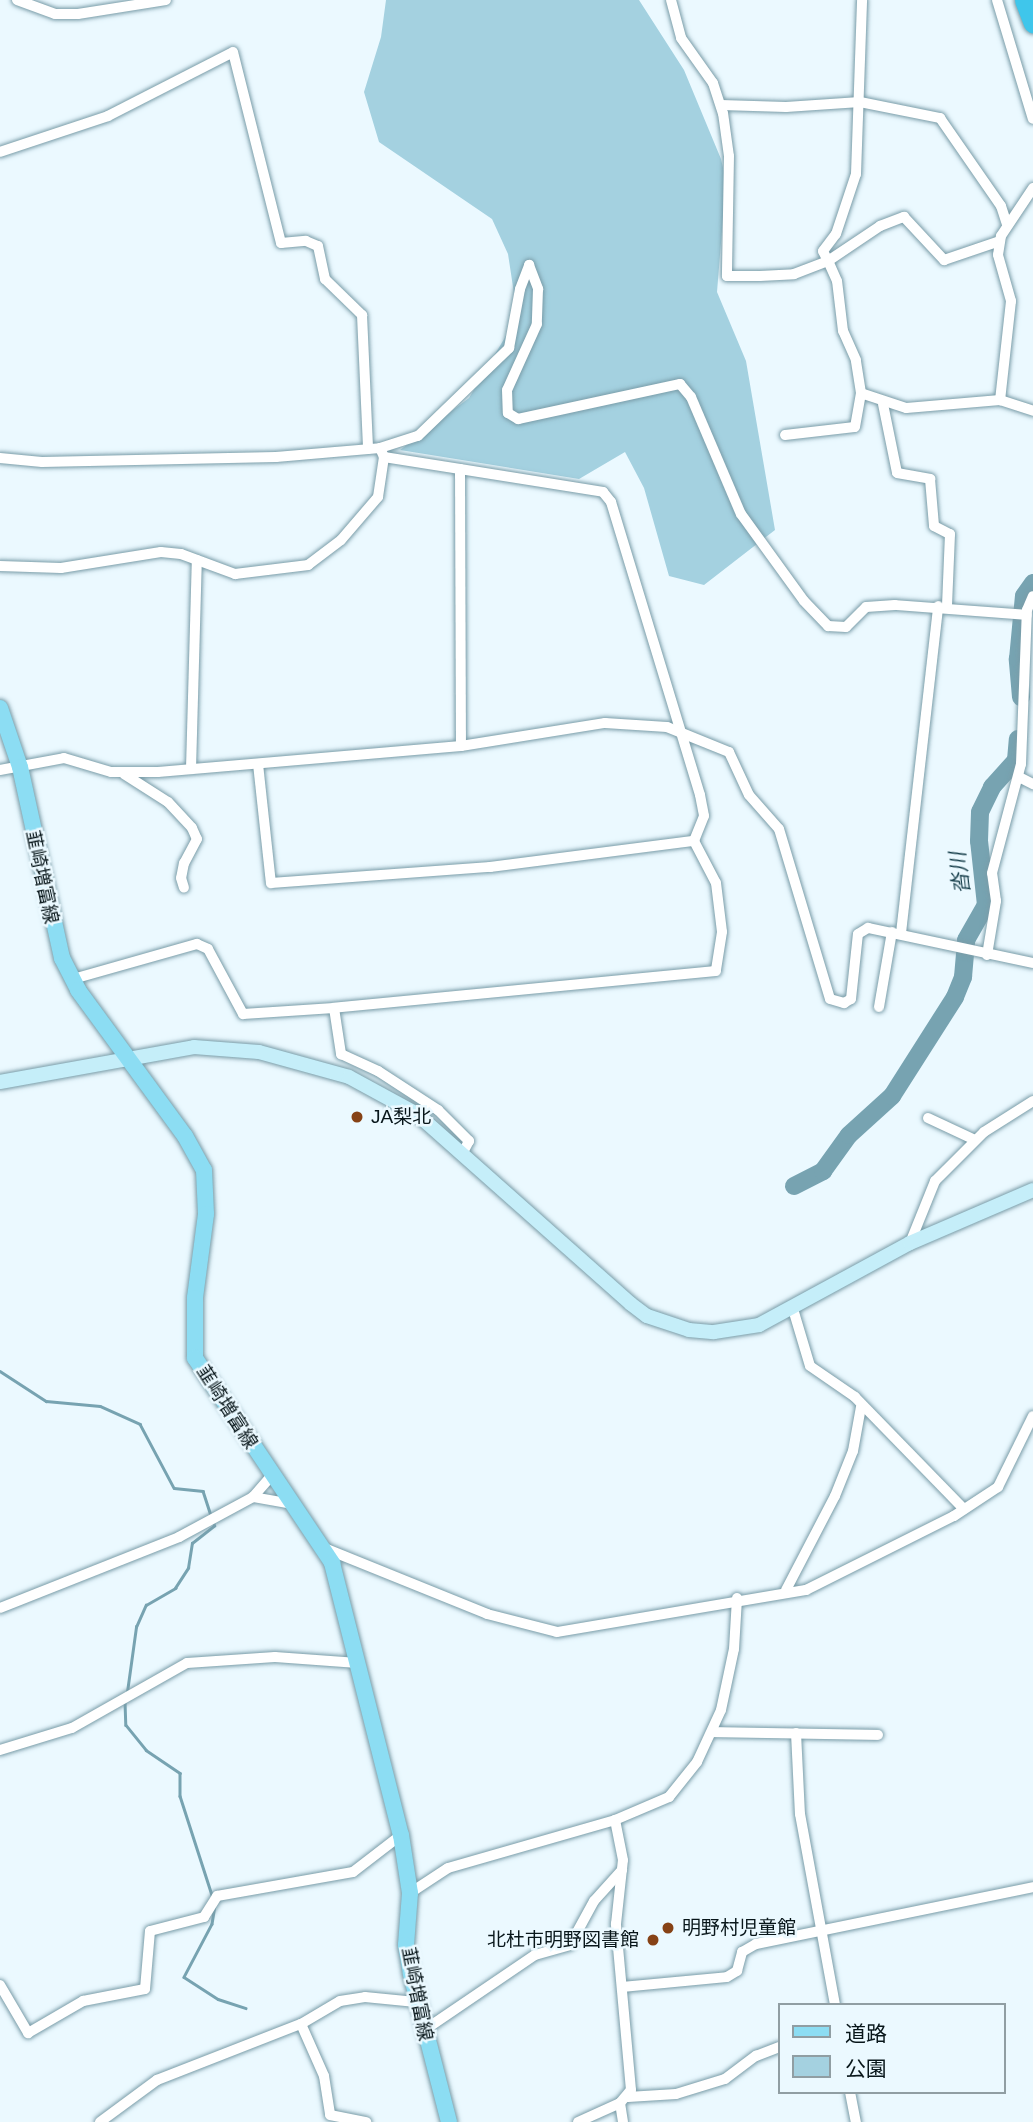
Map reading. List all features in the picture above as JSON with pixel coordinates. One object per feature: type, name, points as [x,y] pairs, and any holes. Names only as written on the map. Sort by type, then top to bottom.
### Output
[{"type":"highway","points":[[1024,0],[1033,23]]},
{"type":"main road","name":"韮崎増富線","points":[[0,708],[20,767],[50,916],[73,979],[204,1170],[206,1214],[194,1308],[195,1358],[324,1548],[342,1596],[401,1835],[410,1893],[406,1945],[423,2031],[449,2122]]},
{"type":"street","points":[[17,0],[55,14],[100,6],[166,0]]},
{"type":"street","points":[[671,0],[681,38],[713,83],[721,105],[729,156],[727,276],[794,274],[828,261],[880,226],[904,217],[944,260],[1000,241]]},
{"type":"street","points":[[785,435],[855,426],[861,393],[856,360],[843,331],[837,281],[823,251],[842,221],[856,174],[862,0]]},
{"type":"street","points":[[997,0],[1033,119]]},
{"type":"street","points":[[0,152],[108,116],[233,52],[281,243],[306,241],[318,246],[325,279],[362,315],[377,451],[379,497],[318,560],[247,574],[161,552],[61,568],[0,566]]},
{"type":"street","points":[[721,105],[786,107],[860,102],[940,118],[1001,206],[1007,225]]},
{"type":"street","points":[[1000,400],[1011,302],[998,255],[1000,241],[1007,225],[1033,188]]},
{"type":"street","points":[[377,451],[418,436],[509,348],[520,289],[529,265],[538,289],[539,316],[507,390],[508,414],[518,419],[680,384],[691,397],[741,514],[819,619],[840,628],[866,607],[943,606],[1027,615]]},
{"type":"street","points":[[861,393],[883,404],[948,408],[1000,400],[1033,411]]},
{"type":"street","points":[[879,1007],[897,932],[943,606],[950,534],[934,526],[930,479],[897,473],[883,404]]},
{"type":"street","points":[[0,458],[42,462],[276,457],[377,451],[460,469],[603,492],[611,502],[681,730],[704,816],[694,841],[716,883],[722,906],[721,949],[716,971],[334,1008],[243,1014],[208,949],[197,944],[73,979]]},
{"type":"street","points":[[460,469],[461,746]]},
{"type":"street","points":[[191,769],[197,561]]},
{"type":"street","points":[[987,955],[996,901],[992,873],[1019,777],[1027,615],[1033,596]]},
{"type":"street","points":[[124,774],[461,746],[605,723],[681,730],[729,752],[749,794],[779,829],[830,999],[844,1003],[852,999],[858,934],[867,928],[897,932],[965,947],[987,955],[1033,963]]},
{"type":"street","points":[[0,770],[64,758],[124,774],[168,802],[192,828],[197,839],[184,863],[184,888]]},
{"type":"street","points":[[258,764],[271,883],[490,867],[694,841]]},
{"type":"street","points":[[1019,777],[1033,784]]},
{"type":"street","points":[[334,1008],[341,1054],[378,1070],[438,1110],[469,1141],[462,1154]]},
{"type":"street","points":[[0,1082],[129,1057],[215,1047],[299,1062],[390,1096],[462,1154],[647,1316],[689,1330],[714,1332],[759,1325],[910,1244],[1033,1190]]},
{"type":"street","points":[[910,1244],[935,1181],[975,1140],[1033,1101]]},
{"type":"street","points":[[928,1118],[975,1140]]},
{"type":"street","points":[[793,1309],[810,1366],[845,1389],[964,1509]]},
{"type":"street","points":[[786,1590],[835,1496],[853,1451],[861,1407]]},
{"type":"street","points":[[324,1548],[487,1614],[557,1632],[737,1598],[820,1587],[964,1509],[998,1487],[1033,1416]]},
{"type":"street","points":[[0,1608],[179,1537],[253,1497],[272,1475]]},
{"type":"street","points":[[253,1497],[292,1504]]},
{"type":"street","points":[[410,1893],[449,1868],[615,1820],[669,1797],[697,1762],[713,1732],[732,1659],[737,1598]]},
{"type":"street","points":[[0,1750],[72,1728],[187,1663],[275,1657],[358,1663]]},
{"type":"street","points":[[713,1732],[878,1735]]},
{"type":"street","points":[[796,1733],[796,1784],[835,2003]]},
{"type":"street","points":[[615,1820],[622,1870],[616,1924],[622,1987],[623,2122]]},
{"type":"street","points":[[0,1985],[28,2033],[83,2001],[145,1989],[150,1931],[204,1917],[217,1896],[353,1872],[401,1835]]},
{"type":"street","points":[[423,2031],[535,1955],[570,1945],[594,1901],[622,1870]]},
{"type":"street","points":[[622,1987],[727,1977],[737,1971],[739,1957],[747,1947],[1033,1886]]},
{"type":"street","points":[[100,2122],[157,2080],[301,2024],[340,2001],[365,1997],[416,2002]]},
{"type":"street","points":[[301,2024],[324,2076],[330,2115],[366,2122]]},
{"type":"street","points":[[578,2122],[624,2100],[676,2094],[725,2079],[756,2056],[778,2048]]},
{"type":"street","points":[[850,2094],[856,2122]]},
{"type":"green space","points":[[386,0],[639,0],[684,70],[721,159],[726,181],[717,292],[746,361],[775,530],[704,585],[669,576],[644,488],[625,452],[579,479],[400,450],[469,398],[510,329],[515,300],[508,254],[492,219],[379,142],[364,92],[381,37]]},
{"type":"waterway","name":"沓川","points":[[1021,697],[1018,659],[1024,596],[1033,583]]},
{"type":"waterway","name":"沓川","points":[[794,1186],[823,1171],[849,1135],[892,1096],[955,997],[963,977],[966,940],[986,905],[979,841],[980,812],[992,787],[1016,760],[1018,739]]},
{"type":"waterway","points":[[0,1371],[46,1401],[100,1406],[140,1424],[174,1488],[203,1491],[211,1515]]},
{"type":"waterway","points":[[127,1692],[136,1627],[146,1605],[175,1588],[188,1568],[192,1543],[214,1526],[213,1522]]},
{"type":"waterway","points":[[125,1702],[126,1725],[146,1750],[180,1773],[180,1796],[212,1895]]},
{"type":"waterway","points":[[215,1905],[212,1924],[184,1977],[218,1999],[246,2008]]},
{"type":"place","name":"JA梨北","points":[[357,1117]]},
{"type":"place","name":"明野村児童館","points":[[668,1928]]},
{"type":"place","name":"北杜市明野図書館","points":[[653,1940]]}]
